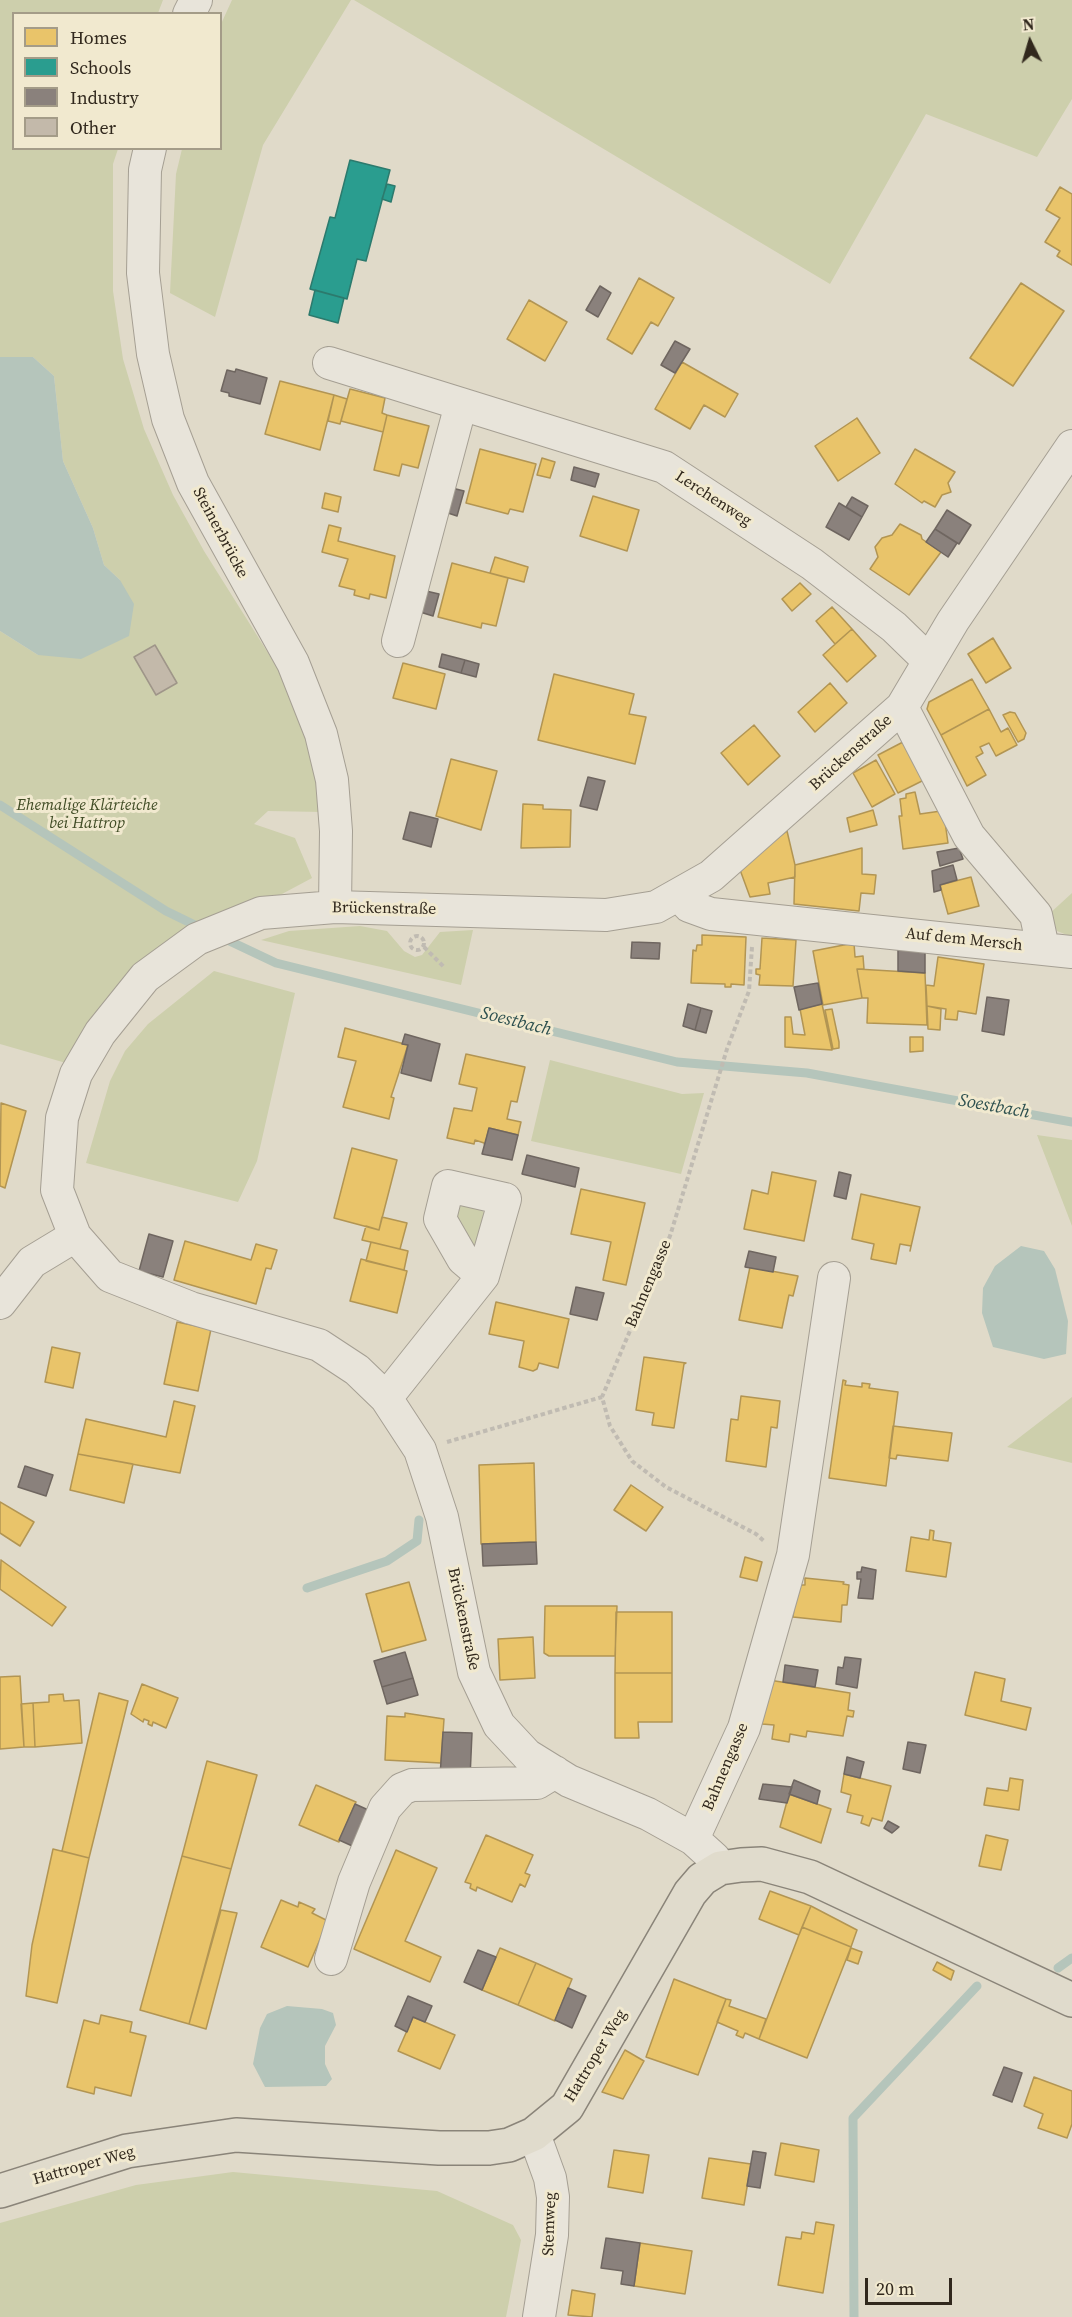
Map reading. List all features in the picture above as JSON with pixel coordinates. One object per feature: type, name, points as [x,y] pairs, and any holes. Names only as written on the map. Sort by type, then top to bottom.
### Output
[{"type":"main road","points":[[720,1868],[762,1864],[810,1877],[1072,2000]]},
{"type":"main road","name":"Hattroper Weg","points":[[0,2191],[127,2151],[236,2135],[439,2148],[489,2148],[509,2145],[534,2134],[567,2107],[678,1912],[702,1879],[720,1868]]},
{"type":"street","name":"Steinerbrücke","points":[[150,150],[145,170],[143,273],[153,354],[168,419],[198,493],[293,663],[321,734],[332,780],[336,831],[335,907]]},
{"type":"street","name":"Lerchenweg","points":[[329,363],[664,468],[812,564],[894,627],[929,661]]},
{"type":"street","points":[[398,641],[460,404]]},
{"type":"street","name":"Brückenstraße","points":[[720,1868],[714,1858],[693,1839],[648,1814],[555,1772],[527,1755],[499,1725],[474,1672],[442,1517],[420,1450],[386,1398],[357,1370],[319,1345],[191,1308],[110,1276],[75,1236],[57,1190],[62,1119],[76,1074],[100,1033],[145,977],[197,939],[261,913],[335,907],[606,915],[656,907],[681,895],[711,876],[902,706],[953,621],[1072,446]]},
{"type":"street","name":"Auf dem Mersch","points":[[902,706],[969,836],[1036,915],[1058,950]]},
{"type":"street","name":"Auf dem Mersch","points":[[681,895],[689,906],[711,914],[1058,950]]},
{"type":"street","points":[[0,1303],[32,1262],[75,1236]]},
{"type":"street","points":[[386,1398],[483,1276]]},
{"type":"street","name":"Bahnengasse","points":[[693,1839],[744,1728],[793,1554],[834,1278]]},
{"type":"street","points":[[331,1959],[354,1882],[385,1808],[402,1790],[412,1785],[537,1784],[555,1772]]},
{"type":"street","name":"Stemweg","points":[[534,2134],[550,2178],[553,2197],[552,2235],[539,2317]]},
{"type":"path","name":"Bahnengasse","points":[[602,1397],[669,1236],[749,990],[754,920]]},
{"type":"path","points":[[424,947],[444,967]]},
{"type":"path","points":[[420,1450],[602,1397],[610,1426],[632,1461],[666,1487],[756,1534],[772,1549],[793,1554]]},
{"type":"green space","name":"Ehemalige Klärteiche bei Hattrop","points":[[0,0],[163,0],[158,12],[12,12],[12,150],[118,150],[113,164],[113,291],[123,359],[144,429],[173,495],[204,551],[280,672],[306,738],[323,812],[268,811],[254,824],[295,838],[312,878],[282,894],[188,928],[133,966],[91,1018],[66,1063],[0,1044],[0,631],[38,655],[120,580],[104,565],[93,528],[63,461],[54,376],[33,357],[0,357]]},
{"type":"green space","points":[[232,0],[351,0],[263,145],[215,317],[170,293],[176,174],[182,150],[222,150],[222,22]]},
{"type":"green space","points":[[354,0],[1072,0],[1072,99],[1037,157],[926,114],[830,284]]},
{"type":"green space","points":[[1072,893],[1072,937],[1057,931],[1048,915]]},
{"type":"green space","points":[[360,926],[387,931],[404,951],[415,957],[422,955],[440,932],[473,930],[461,985],[261,940],[289,931]]},
{"type":"green space","points":[[214,971],[295,993],[257,1161],[238,1202],[86,1163],[110,1081],[125,1051],[148,1024]]},
{"type":"green space","points":[[550,1060],[682,1094],[704,1093],[681,1174],[531,1141]]},
{"type":"green space","points":[[1037,1135],[1072,1140],[1072,1226]]},
{"type":"green space","points":[[457,1200],[480,1205],[487,1219],[481,1248],[469,1245],[453,1218]]},
{"type":"green space","points":[[1072,1397],[1072,1463],[1007,1447]]},
{"type":"green space","points":[[233,2172],[437,2191],[513,2225],[521,2240],[506,2317],[0,2317],[0,2223],[136,2185]]},
{"type":"shaded area","points":[[0,357],[33,357],[54,376],[63,461],[93,528],[104,565],[120,580],[134,604],[129,636],[81,659],[38,655],[0,631]]},
{"type":"shaded area","points":[[1021,1246],[1044,1251],[1055,1269],[1068,1321],[1066,1354],[1044,1359],[993,1347],[982,1313],[983,1288],[995,1266]]},
{"type":"shaded area","points":[[287,2006],[322,2009],[333,2013],[336,2025],[325,2046],[325,2064],[332,2079],[326,2086],[265,2087],[253,2064],[260,2028],[267,2014]]},
{"type":"building: Homes","points":[[1060,187],[1072,194],[1072,265],[1057,256],[1060,251],[1045,242],[1060,218],[1046,210]]},
{"type":"building: Homes","points":[[639,278],[674,298],[658,326],[651,322],[632,354],[607,339]]},
{"type":"building: Homes","points":[[1021,283],[1064,311],[1013,386],[970,358]]},
{"type":"building: Homes","points":[[529,300],[567,322],[545,361],[507,339]]},
{"type":"building: Homes","points":[[682,362],[738,394],[725,417],[704,405],[690,429],[655,409]]},
{"type":"building: Homes","points":[[280,381],[334,395],[320,450],[265,434]]},
{"type":"building: Homes","points":[[350,389],[385,398],[382,413],[387,415],[383,432],[341,421]]},
{"type":"building: Homes","points":[[334,395],[347,399],[340,424],[328,421]]},
{"type":"building: Homes","points":[[387,415],[429,426],[418,468],[402,464],[399,476],[374,470]]},
{"type":"building: Homes","points":[[857,418],[880,453],[838,481],[815,446]]},
{"type":"building: Homes","points":[[480,449],[536,464],[523,512],[510,509],[508,514],[466,503]]},
{"type":"building: Homes","points":[[915,449],[955,472],[948,483],[951,492],[942,495],[935,507],[924,501],[922,503],[895,484]]},
{"type":"building: Homes","points":[[542,458],[555,462],[550,478],[537,475]]},
{"type":"building: Homes","points":[[325,493],[341,497],[338,512],[322,508]]},
{"type":"building: Homes","points":[[593,496],[639,510],[627,551],[580,536]]},
{"type":"building: Homes","points":[[900,524],[921,535],[922,539],[941,552],[909,595],[870,569],[878,557],[875,547],[882,538],[892,535]]},
{"type":"building: Homes","points":[[329,525],[341,528],[338,541],[395,556],[386,598],[370,594],[369,599],[354,595],[355,590],[339,586],[348,559],[322,552]]},
{"type":"building: Homes","points":[[495,557],[528,567],[524,582],[490,573]]},
{"type":"building: Homes","points":[[452,563],[508,578],[496,626],[482,623],[481,628],[438,617]]},
{"type":"building: Homes","points":[[800,583],[811,594],[792,611],[782,599]]},
{"type":"building: Homes","points":[[832,607],[852,629],[835,644],[816,621]]},
{"type":"building: Homes","points":[[852,629],[876,656],[847,682],[823,655]]},
{"type":"building: Homes","points":[[993,638],[1011,668],[986,683],[968,654]]},
{"type":"building: Homes","points":[[403,663],[445,674],[436,709],[393,698]]},
{"type":"building: Homes","points":[[554,674],[634,694],[629,714],[646,717],[635,764],[538,740]]},
{"type":"building: Homes","points":[[972,679],[989,709],[941,735],[927,709],[929,702]]},
{"type":"building: Homes","points":[[830,683],[847,703],[815,732],[798,712]]},
{"type":"building: Homes","points":[[989,709],[1001,732],[1008,728],[1017,745],[996,756],[989,743],[980,747],[983,753],[976,757],[986,775],[967,786],[941,735]]},
{"type":"building: Homes","points":[[1010,712],[1015,713],[1026,733],[1024,739],[1018,742],[1003,715]]},
{"type":"building: Homes","points":[[754,725],[780,756],[748,785],[721,753]]},
{"type":"building: Homes","points":[[903,742],[924,780],[898,793],[878,755]]},
{"type":"building: Homes","points":[[451,759],[497,771],[481,830],[436,816]]},
{"type":"building: Homes","points":[[876,760],[895,794],[872,807],[853,773]]},
{"type":"building: Homes","points":[[915,792],[920,814],[941,811],[944,815],[948,843],[903,849],[899,816],[902,816],[900,799],[906,798],[906,794]]},
{"type":"building: Homes","points":[[523,804],[543,805],[543,809],[571,810],[570,847],[521,848]]},
{"type":"building: Homes","points":[[873,810],[877,825],[850,832],[847,818]]},
{"type":"building: Homes","points":[[787,831],[795,865],[795,877],[768,883],[770,894],[750,897],[739,867]]},
{"type":"building: Homes","points":[[862,848],[862,874],[876,875],[874,894],[861,893],[859,911],[794,904],[795,865]]},
{"type":"building: Homes","points":[[971,877],[979,906],[948,914],[940,885]]},
{"type":"building: Homes","points":[[702,935],[746,937],[744,985],[731,984],[731,987],[725,987],[725,984],[691,983],[693,950],[696,951],[697,945],[702,945]]},
{"type":"building: Homes","points":[[762,938],[796,940],[793,986],[759,985],[760,975],[756,974],[756,969],[760,969]]},
{"type":"building: Homes","points":[[854,943],[855,957],[863,956],[864,969],[857,969],[862,998],[823,1005],[813,951]]},
{"type":"building: Homes","points":[[938,957],[984,964],[976,1014],[958,1011],[957,1020],[945,1019],[946,1009],[927,1006],[926,985],[934,986]]},
{"type":"building: Homes","points":[[857,969],[925,973],[927,1025],[867,1023],[868,998],[862,998]]},
{"type":"building: Homes","points":[[822,1004],[832,1050],[785,1047],[785,1017],[791,1017],[793,1034],[805,1035],[800,1009]]},
{"type":"building: Homes","points":[[927,1006],[941,1009],[940,1030],[928,1029]]},
{"type":"building: Homes","points":[[832,1009],[839,1042],[839,1048],[833,1049],[825,1010]]},
{"type":"building: Homes","points":[[345,1028],[408,1045],[391,1097],[394,1098],[389,1119],[343,1107],[356,1061],[338,1057]]},
{"type":"building: Homes","points":[[910,1037],[923,1037],[923,1051],[910,1052]]},
{"type":"building: Homes","points":[[466,1054],[525,1067],[517,1102],[511,1101],[507,1119],[521,1122],[518,1135],[489,1128],[485,1146],[484,1143],[475,1140],[474,1144],[447,1138],[454,1108],[472,1111],[477,1088],[459,1084]]},
{"type":"building: Homes","points":[[1,1103],[26,1111],[5,1188],[0,1186]]},
{"type":"building: Homes","points":[[352,1148],[397,1160],[379,1230],[334,1218]]},
{"type":"building: Homes","points":[[772,1172],[816,1181],[804,1241],[744,1229],[752,1190],[768,1194]]},
{"type":"building: Homes","points":[[581,1189],[645,1203],[626,1285],[603,1280],[611,1242],[571,1234]]},
{"type":"building: Homes","points":[[861,1194],[920,1207],[910,1251],[911,1246],[900,1244],[896,1264],[871,1259],[874,1244],[852,1239]]},
{"type":"building: Homes","points":[[382,1217],[407,1223],[400,1249],[362,1240],[366,1226],[379,1230]]},
{"type":"building: Homes","points":[[185,1241],[251,1260],[256,1244],[277,1250],[271,1269],[266,1268],[256,1304],[174,1280]]},
{"type":"building: Homes","points":[[371,1242],[408,1251],[404,1270],[366,1261]]},
{"type":"building: Homes","points":[[361,1259],[407,1271],[397,1313],[350,1301]]},
{"type":"building: Homes","points":[[750,1267],[798,1276],[793,1296],[789,1295],[782,1328],[739,1320]]},
{"type":"building: Homes","points":[[496,1302],[569,1319],[558,1368],[539,1363],[537,1369],[533,1371],[519,1367],[524,1341],[489,1334]]},
{"type":"building: Homes","points":[[177,1322],[211,1329],[198,1391],[164,1384]]},
{"type":"building: Homes","points":[[52,1347],[80,1353],[73,1388],[45,1382]]},
{"type":"building: Homes","points":[[644,1357],[686,1363],[674,1428],[652,1425],[654,1413],[636,1410]]},
{"type":"building: Homes","points":[[843,1380],[846,1381],[845,1385],[862,1387],[862,1383],[870,1384],[869,1388],[898,1392],[886,1486],[829,1478]]},
{"type":"building: Homes","points":[[741,1396],[780,1401],[777,1428],[771,1427],[766,1467],[726,1461],[731,1419],[738,1420]]},
{"type":"building: Homes","points":[[174,1401],[195,1406],[180,1473],[78,1454],[86,1419],[166,1437]]},
{"type":"building: Homes","points":[[893,1426],[952,1433],[948,1461],[897,1455],[896,1459],[889,1458]]},
{"type":"building: Homes","points":[[78,1454],[133,1464],[124,1503],[70,1490]]},
{"type":"building: Homes","points":[[534,1463],[536,1542],[481,1544],[479,1465]]},
{"type":"building: Homes","points":[[631,1485],[663,1507],[646,1531],[614,1510]]},
{"type":"building: Homes","points":[[0,1502],[34,1522],[20,1546],[0,1533]]},
{"type":"building: Homes","points":[[930,1530],[934,1531],[933,1540],[951,1543],[946,1577],[906,1571],[911,1537],[929,1540]]},
{"type":"building: Homes","points":[[745,1557],[762,1562],[757,1581],[740,1577]]},
{"type":"building: Homes","points":[[1,1560],[66,1607],[52,1626],[0,1589]]},
{"type":"building: Homes","points":[[805,1578],[844,1582],[843,1584],[849,1585],[847,1605],[842,1605],[841,1622],[793,1617],[798,1585],[805,1585]]},
{"type":"building: Homes","points":[[409,1582],[426,1640],[382,1652],[366,1594]]},
{"type":"building: Homes","points":[[545,1606],[617,1606],[615,1656],[549,1656],[544,1653]]},
{"type":"building: Homes","points":[[616,1612],[672,1612],[672,1673],[615,1673]]},
{"type":"building: Homes","points":[[533,1637],[535,1678],[500,1680],[498,1639]]},
{"type":"building: Homes","points":[[975,1672],[1005,1679],[1001,1701],[1031,1708],[1026,1730],[965,1715]]},
{"type":"building: Homes","points":[[615,1673],[672,1673],[672,1722],[638,1722],[639,1738],[615,1738]]},
{"type":"building: Homes","points":[[20,1676],[24,1747],[0,1749],[0,1677]]},
{"type":"building: Homes","points":[[769,1680],[850,1693],[848,1710],[854,1711],[853,1717],[847,1716],[843,1736],[807,1731],[806,1737],[790,1734],[789,1742],[772,1739],[774,1725],[762,1724]]},
{"type":"building: Homes","points":[[142,1684],[178,1698],[166,1728],[153,1722],[152,1726],[148,1724],[149,1721],[144,1719],[143,1722],[131,1714]]},
{"type":"building: Homes","points":[[99,1693],[128,1701],[89,1858],[62,1851]]},
{"type":"building: Homes","points":[[63,1694],[64,1701],[79,1700],[82,1743],[35,1747],[33,1703],[49,1702],[49,1695]]},
{"type":"building: Homes","points":[[33,1703],[35,1747],[24,1747],[21,1704]]},
{"type":"building: Homes","points":[[405,1713],[444,1719],[441,1763],[385,1760],[387,1716],[405,1717]]},
{"type":"building: Homes","points":[[207,1761],[257,1775],[231,1869],[182,1856]]},
{"type":"building: Homes","points":[[844,1774],[891,1786],[882,1821],[872,1818],[869,1826],[861,1823],[863,1816],[847,1812],[851,1795],[841,1792]]},
{"type":"building: Homes","points":[[1010,1778],[1023,1780],[1019,1810],[984,1805],[987,1788],[1008,1791]]},
{"type":"building: Homes","points":[[316,1785],[356,1802],[339,1842],[299,1825]]},
{"type":"building: Homes","points":[[789,1794],[831,1809],[821,1843],[780,1827]]},
{"type":"building: Homes","points":[[486,1835],[533,1855],[525,1873],[530,1875],[525,1887],[520,1884],[512,1902],[477,1887],[476,1891],[470,1888],[471,1884],[465,1882]]},
{"type":"building: Homes","points":[[986,1835],[1008,1840],[1001,1870],[979,1866]]},
{"type":"building: Homes","points":[[53,1849],[89,1858],[57,2003],[26,1996],[32,1945]]},
{"type":"building: Homes","points":[[396,1850],[437,1868],[405,1941],[441,1957],[430,1982],[354,1949]]},
{"type":"building: Homes","points":[[182,1856],[231,1869],[189,2024],[140,2010]]},
{"type":"building: Homes","points":[[770,1891],[811,1906],[799,1935],[759,1919]]},
{"type":"building: Homes","points":[[281,1900],[298,1907],[299,1902],[315,1909],[312,1913],[328,1921],[308,1967],[261,1947]]},
{"type":"building: Homes","points":[[811,1906],[857,1930],[851,1947],[802,1927]]},
{"type":"building: Homes","points":[[221,1910],[237,1913],[206,2029],[189,2024]]},
{"type":"building: Homes","points":[[802,1927],[851,1947],[807,2058],[759,2039]]},
{"type":"building: Homes","points":[[500,1948],[536,1963],[518,2005],[482,1990]]},
{"type":"building: Homes","points":[[851,1948],[862,1952],[858,1964],[847,1960]]},
{"type":"building: Homes","points":[[937,1962],[954,1971],[951,1980],[933,1970]]},
{"type":"building: Homes","points":[[536,1963],[572,1979],[555,2021],[518,2005]]},
{"type":"building: Homes","points":[[674,1979],[726,1999],[698,2075],[646,2057]]},
{"type":"building: Homes","points":[[726,1999],[731,2000],[729,2006],[766,2019],[759,2039],[745,2033],[743,2038],[736,2035],[738,2031],[717,2022]]},
{"type":"building: Homes","points":[[101,2015],[132,2022],[130,2032],[146,2036],[131,2096],[95,2087],[94,2094],[67,2087],[84,2020],[99,2024]]},
{"type":"building: Homes","points":[[413,2017],[455,2035],[440,2069],[398,2051]]},
{"type":"building: Homes","points":[[625,2050],[644,2061],[623,2099],[602,2092]]},
{"type":"building: Homes","points":[[1034,2077],[1072,2091],[1072,2124],[1067,2138],[1038,2128],[1043,2114],[1024,2106]]},
{"type":"building: Homes","points":[[781,2143],[819,2150],[814,2182],[775,2175]]},
{"type":"building: Homes","points":[[614,2150],[649,2155],[643,2193],[608,2187]]},
{"type":"building: Homes","points":[[709,2158],[751,2164],[744,2205],[702,2198]]},
{"type":"building: Homes","points":[[816,2222],[834,2225],[823,2293],[778,2285],[786,2237],[801,2239],[802,2232],[814,2234]]},
{"type":"building: Homes","points":[[640,2243],[692,2251],[685,2294],[634,2286]]},
{"type":"building: Homes","points":[[572,2290],[595,2294],[592,2317],[568,2315]]},
{"type":"building: Schools","points":[[350,160],[390,170],[366,261],[357,259],[347,299],[310,289],[330,217],[335,218]]},
{"type":"building: Schools","points":[[387,184],[395,186],[391,202],[382,199]]},
{"type":"building: Schools","points":[[315,290],[344,298],[338,323],[309,315]]},
{"type":"building: Industry","points":[[600,286],[611,293],[598,317],[586,310]]},
{"type":"building: Industry","points":[[675,341],[690,349],[675,373],[661,365]]},
{"type":"building: Industry","points":[[236,369],[267,378],[260,404],[229,396],[229,393],[221,391],[227,370],[235,372]]},
{"type":"building: Industry","points":[[574,467],[599,474],[595,487],[571,480]]},
{"type":"building: Industry","points":[[452,488],[464,491],[457,516],[445,512]]},
{"type":"building: Industry","points":[[852,497],[868,506],[862,517],[846,507]]},
{"type":"building: Industry","points":[[839,503],[862,517],[849,540],[826,527]]},
{"type":"building: Industry","points":[[947,510],[971,525],[959,544],[935,529]]},
{"type":"building: Industry","points":[[935,529],[957,543],[948,557],[926,542]]},
{"type":"building: Industry","points":[[426,591],[439,594],[433,616],[420,612]]},
{"type":"building: Industry","points":[[442,654],[465,660],[461,673],[439,667]]},
{"type":"building: Industry","points":[[465,660],[479,664],[476,677],[461,673]]},
{"type":"building: Industry","points":[[588,777],[605,781],[597,810],[580,806]]},
{"type":"building: Industry","points":[[410,812],[438,819],[431,847],[403,839]]},
{"type":"building: Industry","points":[[959,848],[963,859],[940,866],[937,852]]},
{"type":"building: Industry","points":[[953,865],[957,880],[940,885],[941,890],[934,892],[932,871]]},
{"type":"building: Industry","points":[[632,942],[660,943],[659,959],[631,958]]},
{"type":"building: Industry","points":[[898,947],[925,947],[925,973],[898,971]]},
{"type":"building: Industry","points":[[818,983],[822,1004],[799,1010],[794,987]]},
{"type":"building: Industry","points":[[987,997],[1009,1000],[1004,1035],[982,1031]]},
{"type":"building: Industry","points":[[688,1004],[701,1008],[695,1030],[683,1026]]},
{"type":"building: Industry","points":[[701,1008],[712,1011],[706,1033],[695,1030]]},
{"type":"building: Industry","points":[[405,1034],[440,1044],[431,1081],[401,1073],[408,1045],[402,1044]]},
{"type":"building: Industry","points":[[489,1128],[518,1135],[512,1160],[482,1154]]},
{"type":"building: Industry","points":[[527,1155],[579,1168],[575,1187],[522,1174]]},
{"type":"building: Industry","points":[[839,1172],[851,1175],[846,1199],[834,1196]]},
{"type":"building: Industry","points":[[149,1234],[173,1241],[163,1277],[139,1271]]},
{"type":"building: Industry","points":[[749,1251],[776,1257],[773,1272],[745,1267]]},
{"type":"building: Industry","points":[[576,1287],[604,1293],[597,1320],[570,1314]]},
{"type":"building: Industry","points":[[25,1466],[53,1475],[46,1496],[18,1487]]},
{"type":"building: Industry","points":[[536,1542],[537,1564],[483,1566],[482,1544]]},
{"type":"building: Industry","points":[[862,1567],[876,1570],[873,1599],[858,1598],[861,1579],[857,1579],[857,1572],[861,1572]]},
{"type":"building: Industry","points":[[405,1652],[413,1678],[382,1687],[374,1661]]},
{"type":"building: Industry","points":[[845,1657],[861,1659],[857,1688],[836,1684],[838,1667],[843,1668]]},
{"type":"building: Industry","points":[[785,1665],[818,1670],[815,1687],[783,1682]]},
{"type":"building: Industry","points":[[413,1678],[418,1695],[387,1704],[382,1687]]},
{"type":"building: Industry","points":[[443,1732],[472,1733],[470,1778],[440,1776]]},
{"type":"building: Industry","points":[[908,1742],[926,1745],[920,1773],[903,1769]]},
{"type":"building: Industry","points":[[847,1757],[864,1762],[860,1778],[844,1774]]},
{"type":"building: Industry","points":[[794,1780],[820,1791],[817,1804],[789,1794]]},
{"type":"building: Industry","points":[[763,1784],[792,1787],[787,1803],[759,1799]]},
{"type":"building: Industry","points":[[355,1804],[375,1813],[359,1849],[339,1840]]},
{"type":"building: Industry","points":[[888,1821],[899,1827],[892,1833],[884,1828]]},
{"type":"building: Industry","points":[[478,1950],[496,1957],[482,1990],[464,1982]]},
{"type":"building: Industry","points":[[568,1988],[586,1996],[572,2028],[555,2020]]},
{"type":"building: Industry","points":[[408,1996],[432,2006],[425,2022],[413,2017],[407,2032],[395,2026]]},
{"type":"building: Industry","points":[[1004,2067],[1022,2073],[1012,2102],[993,2095]]},
{"type":"building: Industry","points":[[753,2151],[766,2153],[760,2188],[747,2186]]},
{"type":"building: Industry","points":[[606,2238],[640,2243],[634,2286],[621,2284],[623,2271],[601,2268]]},
{"type":"building: Other","points":[[155,645],[177,683],[156,695],[134,657]]},
{"type":"waterway","name":"Soestbach","points":[[0,805],[166,911],[203,929]]},
{"type":"waterway","name":"Soestbach","points":[[221,937],[276,963],[677,1062],[807,1073],[1072,1122]]},
{"type":"waterway","points":[[307,1588],[387,1561],[417,1541],[419,1520]]},
{"type":"waterway","points":[[1058,1968],[1072,1958]]},
{"type":"waterway","points":[[854,2317],[853,2118],[977,1986]]}]
